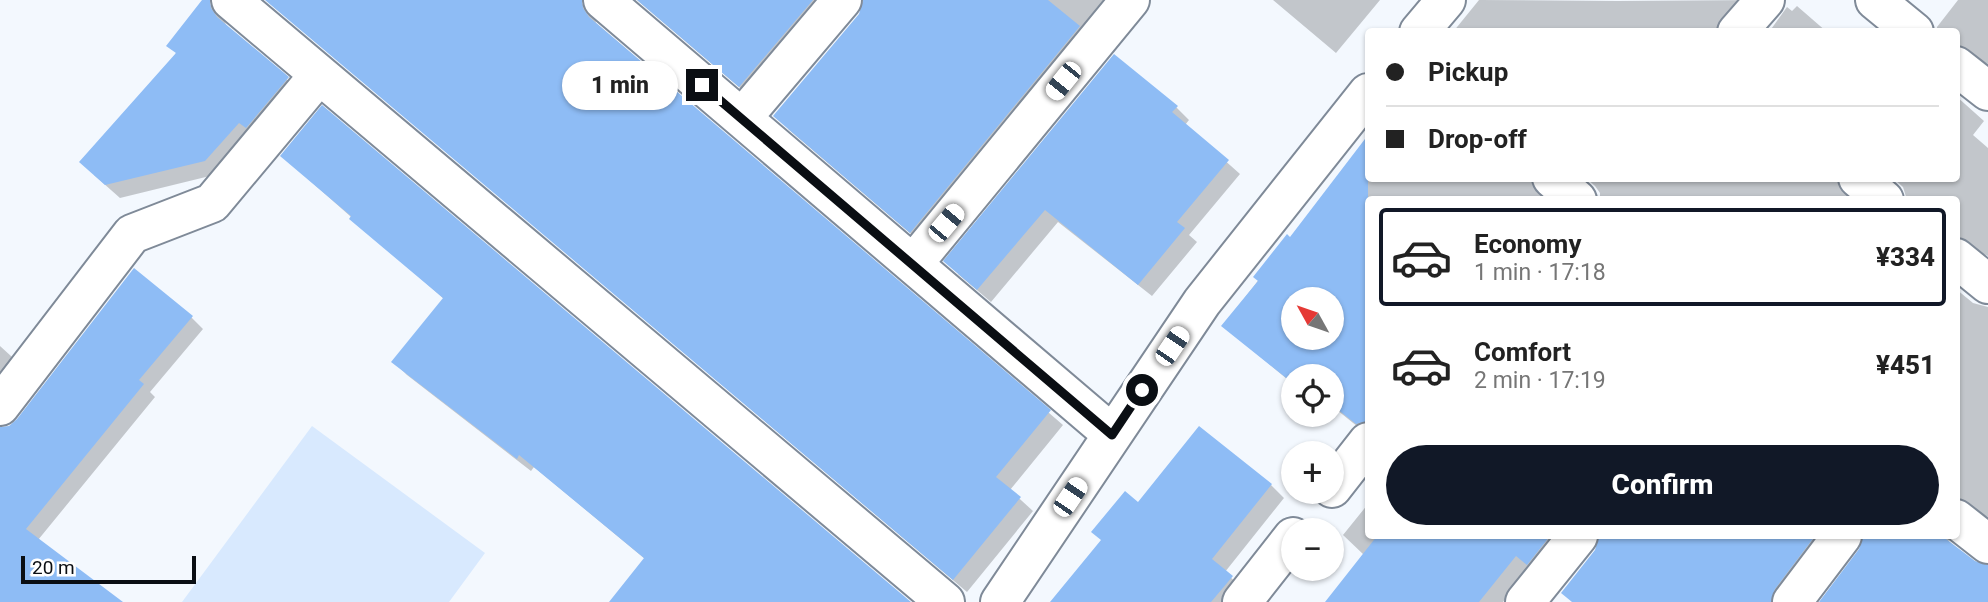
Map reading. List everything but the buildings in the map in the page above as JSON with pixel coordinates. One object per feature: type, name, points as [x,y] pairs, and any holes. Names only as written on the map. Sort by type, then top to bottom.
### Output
[{"type":"street","points":[[231,0],[945,602]]},
{"type":"street","points":[[603,0],[1112,435]]},
{"type":"street","points":[[742,118],[842,0]]},
{"type":"street","points":[[912,264],[1130,0]]},
{"type":"street","points":[[1422,28],[1446,0]]},
{"type":"street","points":[[1740,28],[1765,0]]},
{"type":"street","points":[[1875,0],[1909,28]]},
{"type":"street","points":[[1960,68],[1988,91]]},
{"type":"street","points":[[0,406],[132,234],[212,203],[319,75]]},
{"type":"street","points":[[1000,602],[1202,302],[1365,97]]},
{"type":"street","points":[[1863,182],[1879,196]]},
{"type":"street","points":[[1960,261],[1988,284]]},
{"type":"street","points":[[1344,472],[1365,446]]},
{"type":"street","points":[[1308,518],[1319,504]]},
{"type":"street","points":[[1960,522],[1988,544]]},
{"type":"street","points":[[1525,602],[1576,539]]},
{"type":"street","points":[[1792,602],[1840,539]]},
{"type":"street","points":[[1242,602],[1281,552]]},
{"type":"shaded area","points":[[312,426],[485,553],[449,602],[182,602]]},
{"type":"route","points":[[702,85],[1112,435],[1142,390]]}]
